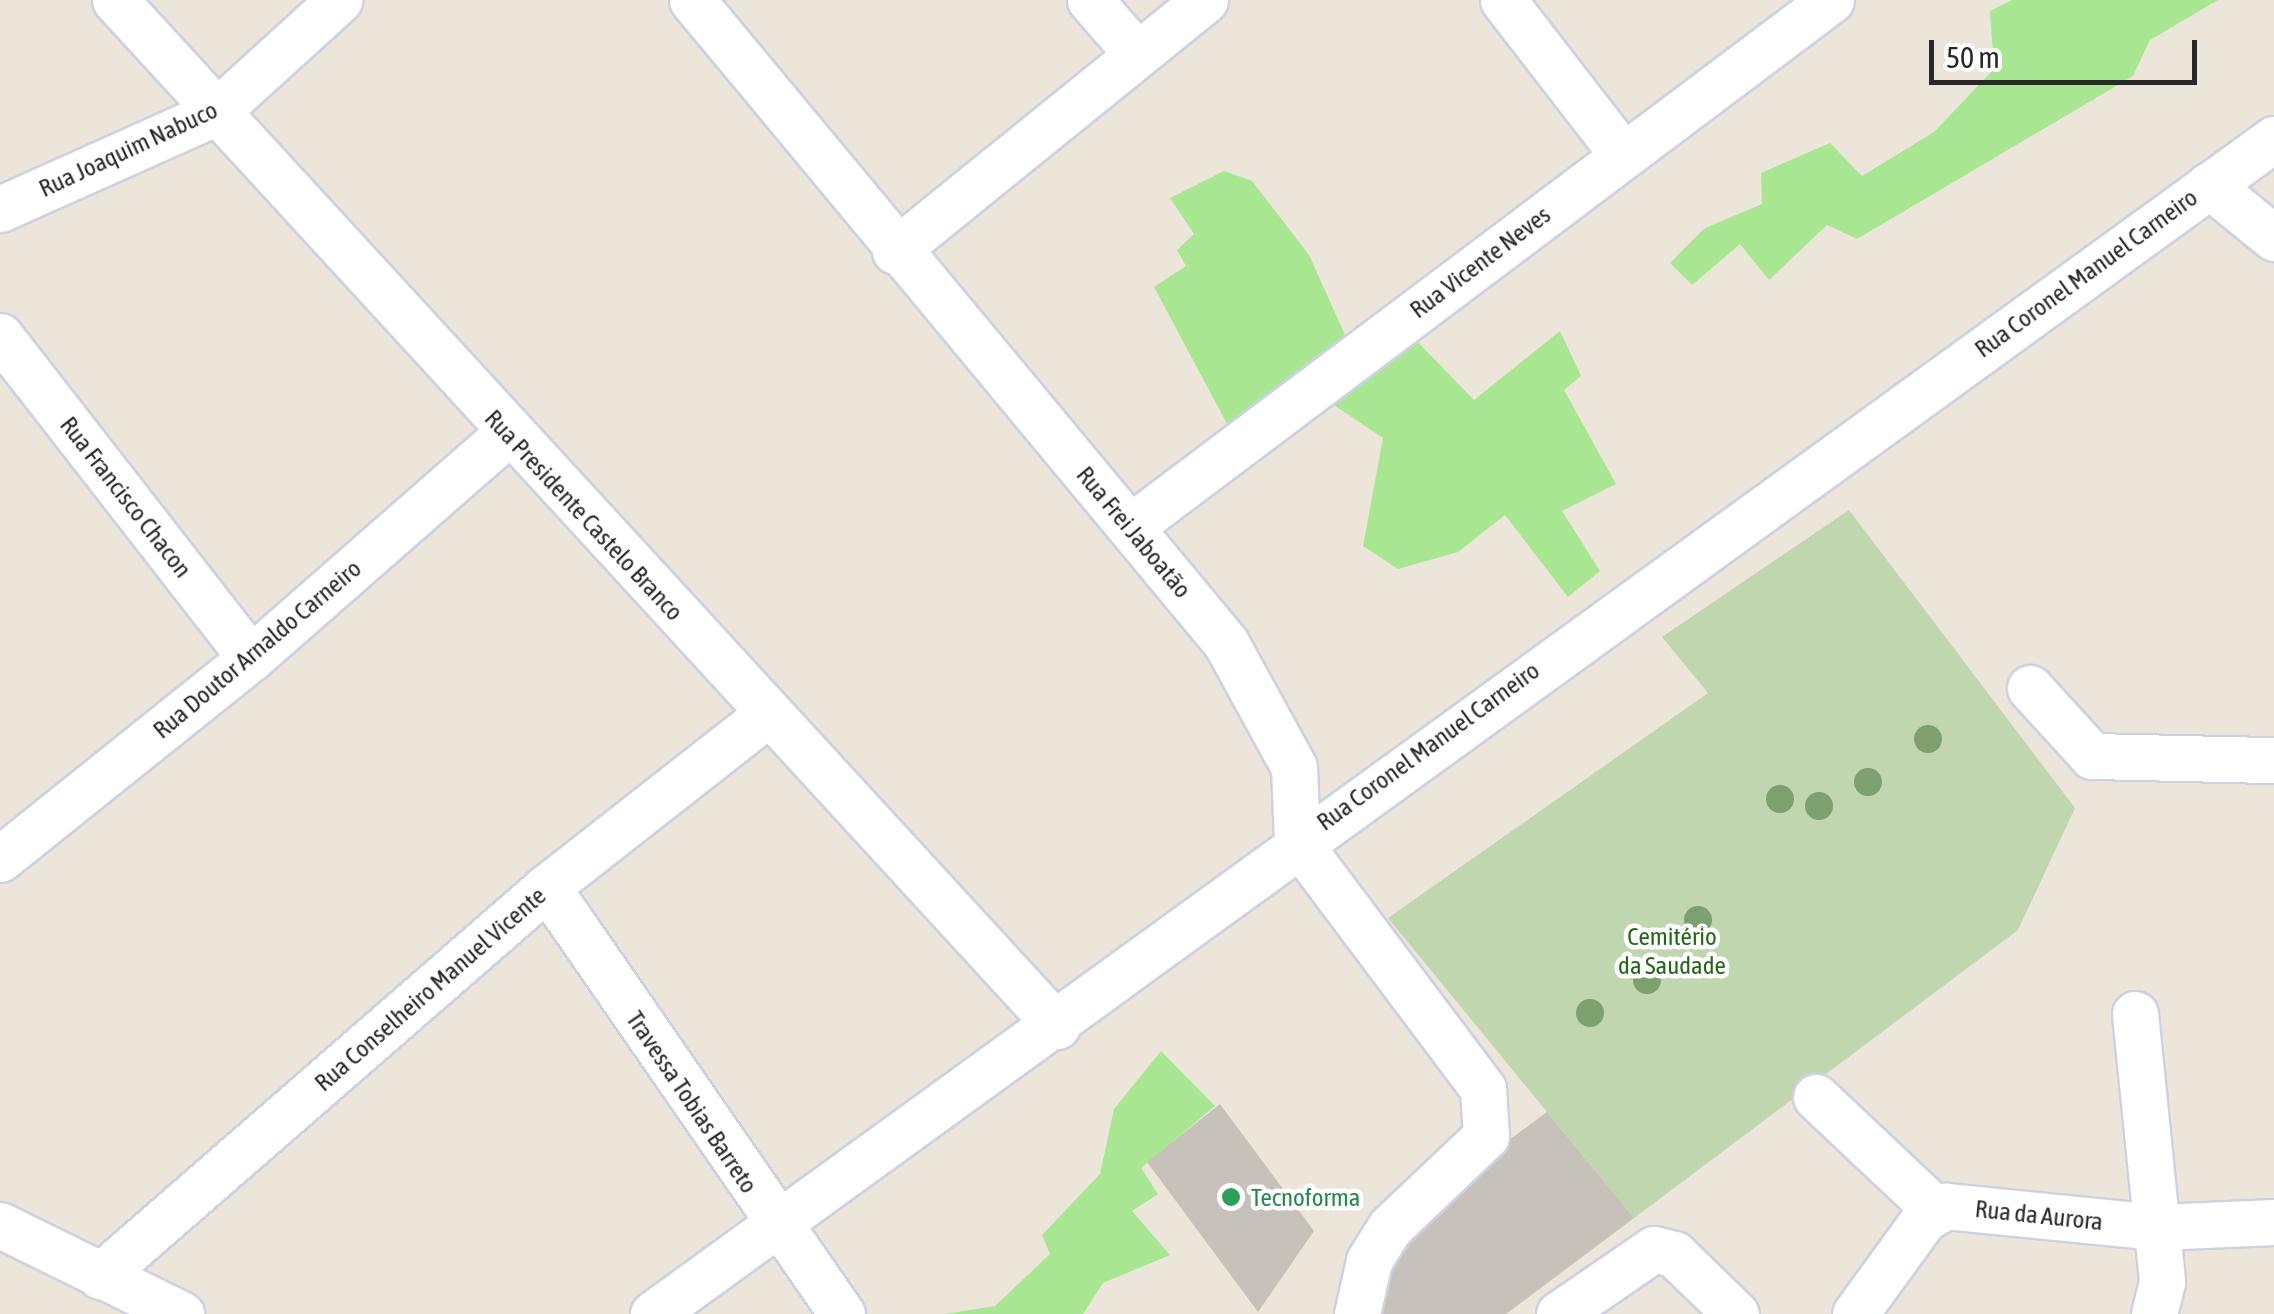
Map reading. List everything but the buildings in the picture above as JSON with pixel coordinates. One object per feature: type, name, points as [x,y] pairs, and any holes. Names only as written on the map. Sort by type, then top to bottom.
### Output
[{"type":"street","name":"Rua Presidente Castelo Branco","points":[[115,0],[1057,1026]]},
{"type":"street","name":"Rua Joaquim Nabuco","points":[[0,210],[215,113],[339,0]]},
{"type":"street","name":"Rua Frei Jaboatão","points":[[692,0],[896,251],[1226,643],[1282,735],[1294,767],[1297,841]]},
{"type":"street","points":[[1090,0],[1136,53]]},
{"type":"street","points":[[896,251],[1205,0]]},
{"type":"street","points":[[1503,0],[1622,154]]},
{"type":"street","name":"Rua Vicente Neves","points":[[1130,527],[1831,0]]},
{"type":"street","name":"Rua Coronel Manuel Carneiro","points":[[653,1314],[774,1222],[1057,1026],[1297,841],[2274,139]]},
{"type":"street","points":[[2208,185],[2274,238]]},
{"type":"street","name":"Rua Francisco Chacon","points":[[0,336],[252,658]]},
{"type":"street","name":"Rua Doutor Arnaldo Carneiro","points":[[0,859],[252,658],[508,432]]},
{"type":"street","points":[[2030,688],[2092,756],[2274,760]]},
{"type":"street","name":"Rua Conselheiro Manuel Vicente","points":[[100,1276],[547,887],[768,713]]},
{"type":"street","points":[[1297,841],[1472,1071],[1490,1109],[1470,1159],[1390,1226],[1369,1261],[1358,1314]]},
{"type":"street","name":"Travessa Tobias Barreto","points":[[547,887],[774,1222],[842,1314]]},
{"type":"street","points":[[2134,1014],[2158,1228],[2154,1314]]},
{"type":"street","points":[[1816,1097],[1937,1211],[1855,1314]]},
{"type":"street","name":"Rua da Aurora","points":[[1937,1211],[2158,1228],[2274,1222]]},
{"type":"street","points":[[0,1224],[181,1314]]},
{"type":"street","points":[[1559,1314],[1654,1249],[1674,1254],[1736,1314]]},
{"type":"green space","points":[[2012,0],[2218,0],[2150,40],[2133,76],[1857,239],[1827,225],[1769,280],[1740,244],[1692,285],[1670,263],[1705,228],[1762,204],[1761,173],[1830,143],[1862,176],[1934,132],[1994,69],[1990,11]]},
{"type":"green space","points":[[1224,171],[1252,181],[1309,255],[1346,337],[1233,435],[1154,287],[1186,266],[1177,250],[1194,234],[1170,198]]},
{"type":"green space","points":[[1560,331],[1581,376],[1564,390],[1616,484],[1562,511],[1600,571],[1568,597],[1505,515],[1458,552],[1398,569],[1363,546],[1383,438],[1328,401],[1409,333],[1474,400]]},
{"type":"green space","name":"Cemitério da Saudade","points":[[1849,510],[2075,808],[2018,930],[1634,1218],[1388,918],[1708,693],[1662,637]]},
{"type":"green space","points":[[1161,1051],[1215,1106],[1141,1168],[1158,1194],[1132,1211],[1170,1255],[1103,1283],[1083,1314],[945,1314],[995,1306],[1050,1254],[1042,1235],[1100,1174],[1114,1109]]},
{"type":"place","name":"Tecnoforma","points":[[1231,1197]]}]
